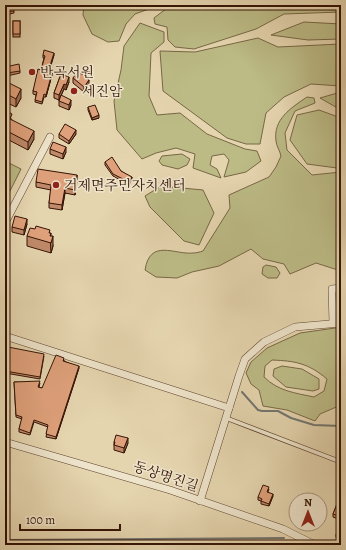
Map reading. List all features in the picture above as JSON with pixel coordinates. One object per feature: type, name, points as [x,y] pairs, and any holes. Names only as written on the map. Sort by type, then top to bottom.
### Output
[{"type":"street","points":[[5,224],[50,137]]},
{"type":"street","points":[[333,323],[332,289],[341,288]]},
{"type":"street","points":[[200,501],[245,360],[264,342],[296,327],[341,323]]},
{"type":"street","points":[[5,336],[229,408]]},
{"type":"street","name":"동상명진길","points":[[5,442],[200,501],[283,530],[314,545]]},
{"type":"lane","points":[[226,418],[341,462]]},
{"type":"shaded area","points":[[84,5],[160,5],[135,14],[126,24],[119,41],[108,42],[92,34],[83,15]]},
{"type":"shaded area","points":[[171,5],[341,5],[341,12],[284,14],[256,29],[194,49],[175,47],[168,40],[167,27],[155,24],[154,18]]},
{"type":"shaded area","points":[[304,22],[341,24],[341,39],[308,40],[271,35]]},
{"type":"shaded area","points":[[140,23],[164,32],[164,42],[151,53],[149,96],[157,115],[180,113],[207,134],[245,149],[257,151],[261,161],[246,172],[224,177],[229,160],[224,154],[212,156],[210,165],[217,169],[221,178],[193,168],[195,154],[176,148],[156,153],[142,159],[117,130],[114,101],[121,70],[124,46]]},
{"type":"shaded area","points":[[258,38],[278,47],[341,44],[341,86],[311,84],[284,97],[266,113],[260,144],[246,144],[227,138],[163,91],[160,51],[195,52]]},
{"type":"shaded area","points":[[341,92],[341,110],[320,98]]},
{"type":"shaded area","points":[[307,97],[314,98],[315,103],[295,111],[285,133],[287,150],[312,175],[341,172],[341,271],[316,263],[290,274],[284,264],[263,259],[251,249],[219,266],[192,272],[177,278],[156,277],[145,270],[148,260],[152,254],[158,251],[164,250],[193,253],[203,251],[230,208],[229,195],[269,177],[276,167],[281,156],[276,143],[277,126],[289,110]]},
{"type":"shaded area","points":[[319,110],[341,118],[341,163],[337,168],[307,164],[290,140],[297,115]]},
{"type":"shaded area","points":[[182,154],[190,159],[187,165],[178,169],[162,165],[159,161],[162,156]]},
{"type":"shaded area","points":[[5,161],[21,169],[5,201]]},
{"type":"shaded area","points":[[161,186],[203,190],[214,213],[199,245],[184,241],[150,207],[145,196]]},
{"type":"shaded area","points":[[266,265],[276,267],[280,273],[277,278],[268,278],[262,274],[263,267]]},
{"type":"shaded area","points":[[341,328],[341,405],[320,414],[315,421],[287,410],[263,406],[259,390],[251,384],[246,373],[251,362],[267,348],[300,333]],"holes":[[[272,360],[294,362],[314,369],[327,379],[324,391],[314,397],[287,391],[269,382],[264,377],[265,366]]]},
{"type":"shaded area","points":[[282,366],[302,369],[319,379],[319,389],[313,391],[286,387],[273,376],[274,369]]},
{"type":"building","points":[[5,5],[13,5],[14,11],[5,12]]},
{"type":"building","points":[[13,21],[20,21],[20,34],[13,34]]},
{"type":"building","points":[[44,50],[54,53],[48,72],[52,73],[46,95],[44,94],[42,102],[35,100],[37,92],[33,91],[38,69],[41,70],[45,56],[43,55]]},
{"type":"building","points":[[19,64],[20,71],[7,73],[5,67]]},
{"type":"building","points":[[78,71],[89,80],[84,87],[73,78]]},
{"type":"building","points":[[61,74],[69,77],[66,85],[64,84],[59,95],[54,93]]},
{"type":"building","points":[[5,81],[21,89],[16,99],[5,93]]},
{"type":"building","points":[[61,95],[71,100],[69,105],[59,101]]},
{"type":"building","points":[[95,105],[99,115],[92,118],[88,107]]},
{"type":"building","points":[[5,110],[12,114],[10,119],[34,131],[28,142],[5,130]]},
{"type":"building","points":[[65,124],[76,130],[69,141],[59,134]]},
{"type":"building","points":[[53,142],[66,147],[63,154],[50,149]]},
{"type":"building","points":[[112,157],[121,171],[132,177],[129,182],[113,174],[105,162]]},
{"type":"building","points":[[38,169],[77,175],[75,190],[65,188],[62,205],[49,203],[51,185],[36,182]]},
{"type":"building","points":[[15,216],[27,219],[24,230],[12,227]]},
{"type":"building","points":[[36,226],[50,230],[50,236],[53,236],[51,243],[27,236],[30,228],[35,229]]},
{"type":"building","points":[[8,347],[44,354],[40,377],[5,371]]},
{"type":"building","points":[[56,355],[64,358],[63,361],[79,366],[56,437],[46,434],[48,425],[34,420],[30,433],[19,429],[22,417],[16,415],[14,382],[40,381],[38,387],[42,388]]},
{"type":"building","points":[[116,435],[128,438],[124,448],[114,445]]},
{"type":"building","points":[[263,485],[269,487],[267,492],[273,494],[269,504],[261,501],[262,499],[258,497]]},
{"type":"building","points":[[341,494],[341,517],[333,514]]},
{"type":"building","points":[[341,523],[341,536],[336,535]]},
{"type":"waterway","points":[[242,392],[258,410],[278,411],[291,418],[314,425],[341,426]]},
{"type":"waterway","points":[[5,540],[284,538]]},
{"type":"place","name":"반곡서원","points":[[32,72]]},
{"type":"place","name":"세진암","points":[[74,91]]},
{"type":"place","name":"거제면주민자치센터","points":[[56,185]]}]
